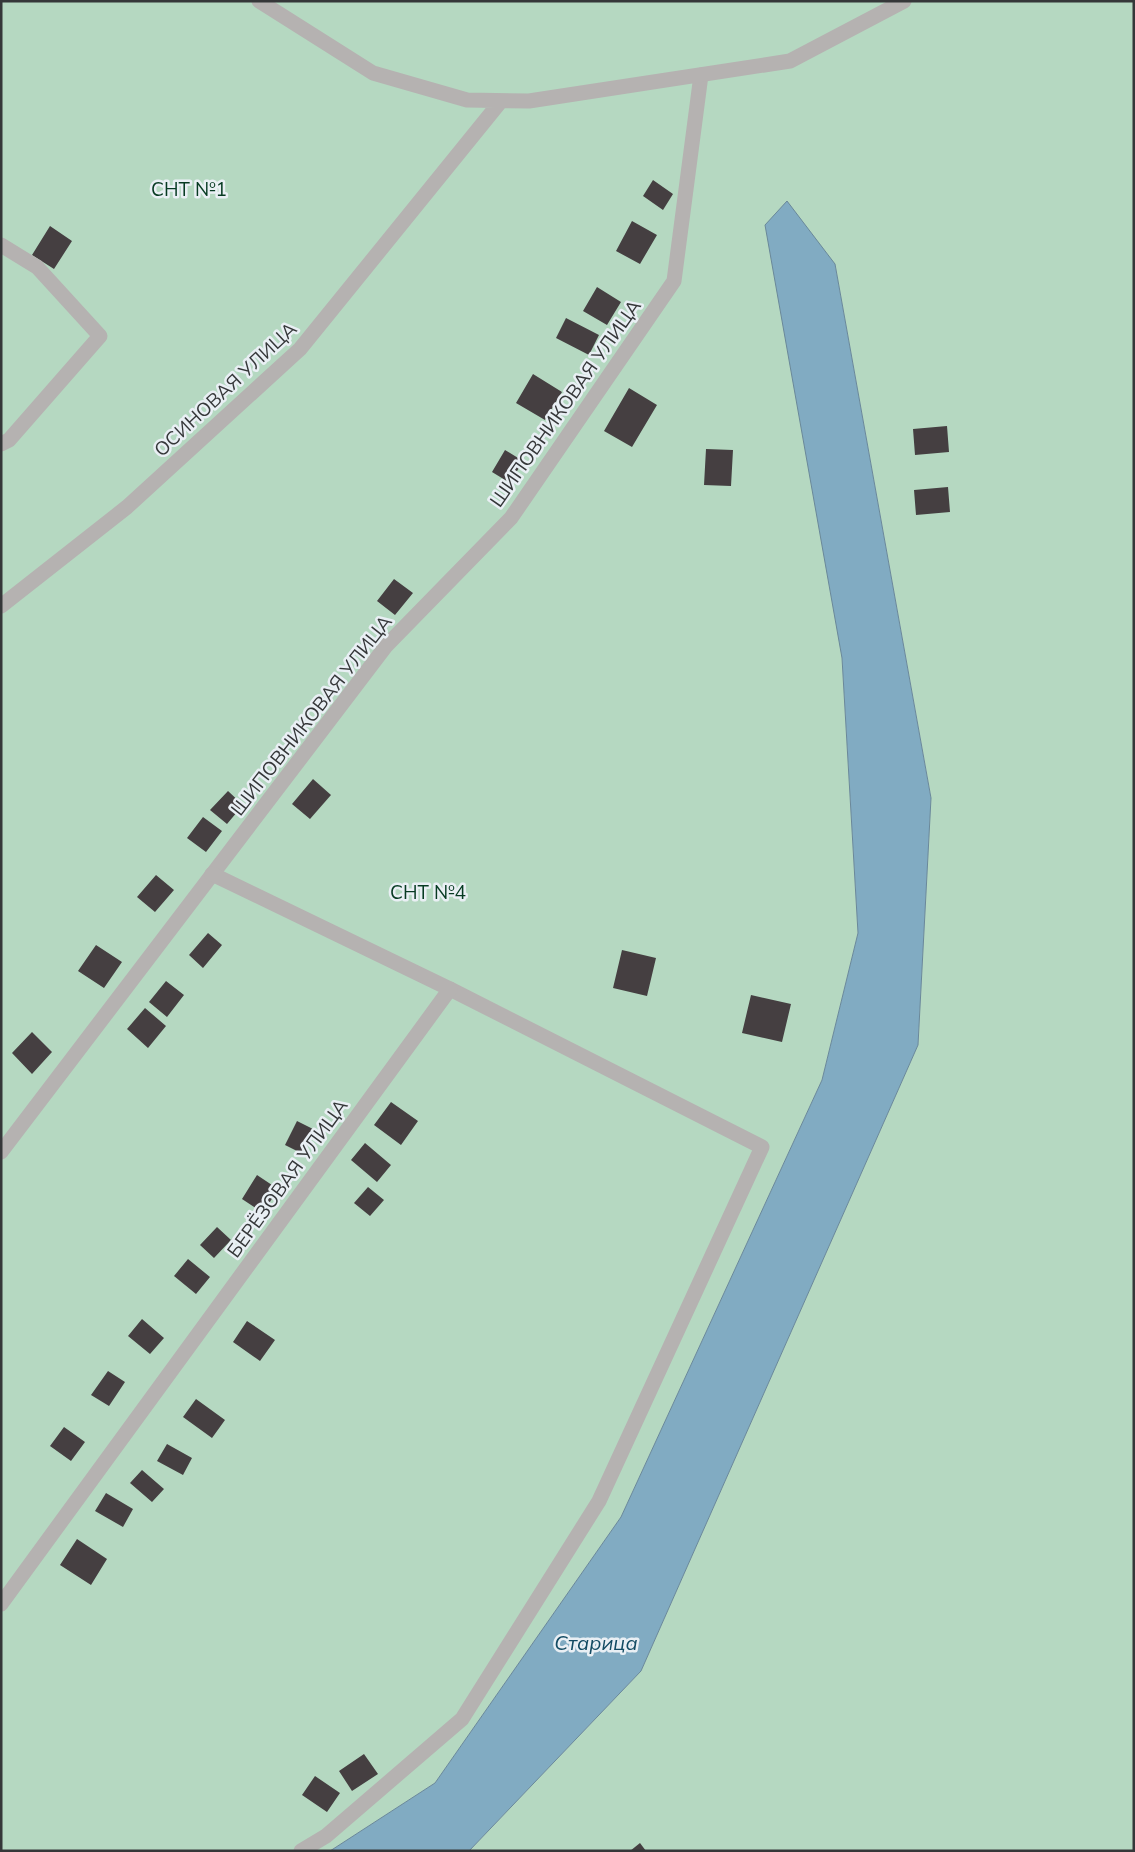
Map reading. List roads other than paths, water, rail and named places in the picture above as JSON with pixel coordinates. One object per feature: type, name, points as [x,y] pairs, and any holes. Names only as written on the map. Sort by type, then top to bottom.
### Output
[{"type":"street","points":[[259,1],[373,73],[466,100],[501,101],[530,101],[790,61],[904,1]]},
{"type":"street","name":"ШИПОВНИКОВАЯ УЛИЦА","points":[[1,1152],[386,646],[511,518],[674,281],[701,74]]},
{"type":"street","name":"ОСИНОВАЯ УЛИЦА","points":[[1,606],[127,506],[300,349],[501,101]]},
{"type":"street","points":[[1,245],[37,267],[100,336],[9,440],[1,444]]},
{"type":"street","points":[[212,874],[450,988],[762,1147],[599,1501],[462,1719],[326,1836],[301,1851]]},
{"type":"street","name":"БЕРЁЗОВАЯ УЛИЦА","points":[[1,1604],[450,988]]},
{"type":"water","name":"Старица","points":[[787,201],[835,264],[931,798],[918,1045],[641,1671],[469,1851],[330,1851],[435,1783],[621,1517],[822,1080],[858,933],[842,658],[765,225]]},
{"type":"park label","name":"СНТ №1","points":[[189,189]]},
{"type":"park label","name":"СНТ №4","points":[[428,892]]}]
